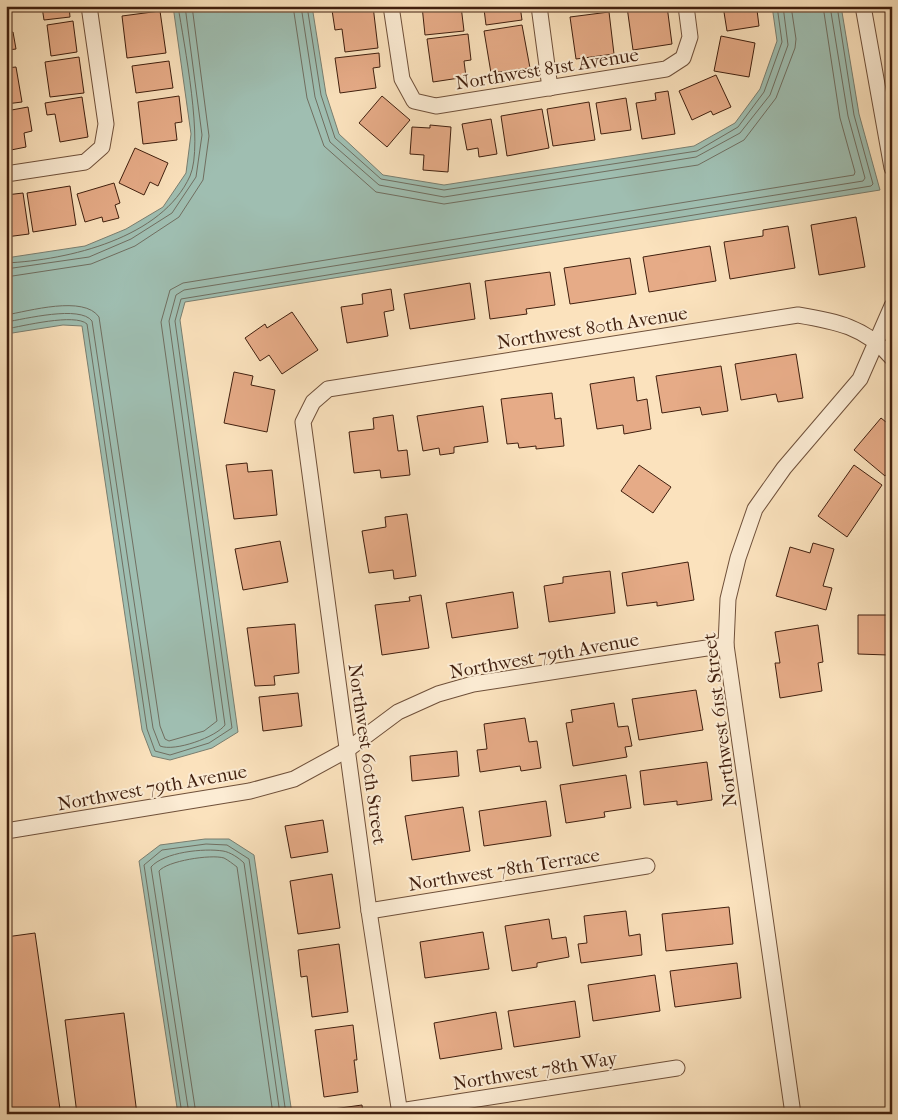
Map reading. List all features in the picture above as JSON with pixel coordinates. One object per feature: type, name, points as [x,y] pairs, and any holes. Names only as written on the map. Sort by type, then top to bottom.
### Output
[{"type":"street","points":[[6,174],[85,162],[102,146],[106,124],[89,6]]},
{"type":"street","name":"Northwest 81st Avenue","points":[[391,6],[402,79],[414,101],[436,106],[666,69],[683,58],[690,36],[686,6]]},
{"type":"street","points":[[539,6],[550,88]]},
{"type":"street","points":[[864,6],[892,168]]},
{"type":"street","name":"Northwest 61st Street","points":[[793,1114],[726,646],[728,599],[738,558],[756,509],[784,468],[860,379],[892,306]]},
{"type":"street","name":"Northwest 80th Avenue","points":[[313,402],[328,390],[798,315],[835,321],[878,341]]},
{"type":"street","points":[[878,341],[892,358]]},
{"type":"street","name":"Northwest 60th Street","points":[[313,402],[303,422],[368,911],[400,1112]]},
{"type":"street","name":"Northwest 79th Avenue","points":[[6,831],[250,791],[294,779],[347,750],[398,712],[438,694],[473,684],[726,646]]},
{"type":"street","name":"Northwest 78th Terrace","points":[[368,911],[647,866]]},
{"type":"street","name":"Northwest 78th Way","points":[[400,1112],[677,1068]]},
{"type":"water","points":[[173,6],[312,6],[326,94],[339,134],[383,175],[444,185],[694,146],[735,123],[760,89],[777,41],[772,6],[841,6],[859,114],[880,190],[185,302],[180,320],[238,732],[212,748],[170,760],[152,756],[142,730],[82,326],[63,325],[6,334],[6,258],[85,246],[126,229],[163,207],[186,173],[191,134]]},
{"type":"water","points":[[205,839],[229,839],[254,855],[292,1114],[178,1114],[139,861],[160,845]]},
{"type":"building","points":[[31,6],[69,6],[70,17],[44,20],[42,7]]},
{"type":"building","points":[[122,6],[151,6],[123,11]]},
{"type":"building","points":[[373,6],[378,48],[345,52],[342,29],[335,30],[332,10]]},
{"type":"building","points":[[422,6],[461,6],[464,31],[425,35]]},
{"type":"building","points":[[477,6],[520,6],[522,20],[486,25],[484,9],[478,10]]},
{"type":"building","points":[[571,6],[601,6],[602,7],[572,11]]},
{"type":"building","points":[[667,6],[672,44],[633,50],[627,7]]},
{"type":"building","points":[[723,6],[764,6],[765,9],[757,10],[759,26],[727,31]]},
{"type":"building","points":[[160,11],[166,53],[127,58],[122,16]]},
{"type":"building","points":[[609,12],[614,54],[576,59],[570,17]]},
{"type":"building","points":[[73,21],[77,52],[51,56],[47,25]]},
{"type":"building","points":[[522,25],[530,68],[491,73],[484,31]]},
{"type":"building","points":[[13,32],[16,49],[8,50],[9,62],[6,63],[6,33]]},
{"type":"building","points":[[468,34],[471,60],[464,61],[466,77],[433,82],[427,39]]},
{"type":"building","points":[[721,36],[755,43],[749,77],[714,71]]},
{"type":"building","points":[[379,53],[380,67],[373,68],[376,88],[340,93],[335,58]]},
{"type":"building","points":[[79,57],[84,93],[50,97],[45,62]]},
{"type":"building","points":[[169,61],[173,88],[136,93],[132,66]]},
{"type":"building","points":[[16,67],[22,102],[6,104],[6,68]]},
{"type":"building","points":[[716,75],[731,107],[713,115],[711,111],[692,120],[679,91]]},
{"type":"building","points":[[668,91],[675,134],[642,139],[636,103],[656,100],[655,93]]},
{"type":"building","points":[[179,96],[182,122],[175,123],[177,140],[143,144],[138,102]]},
{"type":"building","points":[[382,96],[410,120],[387,147],[359,123]]},
{"type":"building","points":[[82,97],[88,137],[60,142],[55,114],[47,115],[45,103]]},
{"type":"building","points":[[626,98],[631,130],[601,134],[596,103]]},
{"type":"building","points":[[589,102],[595,140],[553,146],[547,109]]},
{"type":"building","points":[[28,107],[32,131],[24,133],[26,147],[6,151],[6,111]]},
{"type":"building","points":[[542,109],[549,148],[507,156],[501,116]]},
{"type":"building","points":[[491,119],[497,154],[479,157],[478,148],[467,150],[462,124]]},
{"type":"building","points":[[430,125],[451,127],[448,172],[423,170],[424,155],[410,154],[412,127],[430,128]]},
{"type":"building","points":[[135,148],[168,163],[158,186],[150,182],[144,195],[119,183]]},
{"type":"building","points":[[114,183],[120,203],[115,205],[119,218],[103,222],[102,217],[85,222],[77,194]]},
{"type":"building","points":[[70,186],[76,225],[33,232],[27,193]]},
{"type":"building","points":[[23,193],[29,234],[6,237],[6,195]]},
{"type":"building","points":[[856,217],[865,267],[819,275],[811,225]]},
{"type":"building","points":[[788,226],[795,268],[730,279],[724,242],[763,236],[763,230]]},
{"type":"building","points":[[710,246],[716,281],[649,292],[643,257]]},
{"type":"building","points":[[630,258],[636,294],[570,304],[564,268]]},
{"type":"building","points":[[550,272],[555,305],[526,309],[527,314],[490,319],[485,281]]},
{"type":"building","points":[[470,283],[475,319],[410,329],[404,294]]},
{"type":"building","points":[[391,289],[394,310],[384,312],[388,336],[347,343],[341,307],[363,304],[362,294]]},
{"type":"building","points":[[292,312],[318,350],[282,374],[269,355],[260,361],[245,338],[265,324],[267,328]]},
{"type":"building","points":[[796,354],[803,398],[778,402],[776,394],[741,400],[735,364]]},
{"type":"building","points":[[721,366],[728,411],[702,415],[700,407],[662,413],[656,376]]},
{"type":"building","points":[[234,372],[253,376],[251,385],[275,390],[267,432],[224,423]]},
{"type":"building","points":[[634,377],[637,401],[647,399],[651,429],[624,434],[623,425],[597,429],[590,384]]},
{"type":"building","points":[[552,393],[555,419],[561,418],[564,446],[536,449],[536,446],[519,448],[518,443],[507,444],[501,399]]},
{"type":"building","points":[[483,406],[488,442],[454,447],[454,453],[440,455],[439,448],[423,451],[417,416]]},
{"type":"building","points":[[393,415],[398,451],[407,450],[410,475],[381,478],[380,470],[354,473],[349,432],[374,429],[373,418]]},
{"type":"building","points":[[881,418],[892,427],[892,444],[889,447],[892,450],[892,468],[885,476],[854,450]]},
{"type":"building","points":[[247,463],[248,472],[272,470],[277,515],[234,519],[226,465]]},
{"type":"building","points":[[639,465],[671,487],[653,513],[621,491]]},
{"type":"building","points":[[854,465],[882,485],[847,537],[818,516]]},
{"type":"building","points":[[407,514],[416,576],[394,579],[393,570],[369,573],[362,531],[386,527],[385,517]]},
{"type":"building","points":[[280,541],[288,582],[243,590],[235,549]]},
{"type":"building","points":[[813,543],[834,549],[823,586],[832,588],[826,610],[776,596],[790,547],[810,553]]},
{"type":"building","points":[[688,562],[694,600],[657,606],[657,602],[627,606],[622,573]]},
{"type":"building","points":[[610,571],[615,613],[549,622],[544,586],[563,583],[563,577]]},
{"type":"building","points":[[513,592],[518,628],[452,638],[446,603]]},
{"type":"building","points":[[421,595],[429,648],[382,655],[375,605],[410,601],[409,597]]},
{"type":"building","points":[[858,615],[892,615],[892,662],[888,662],[888,655],[858,654]]},
{"type":"building","points":[[295,624],[299,673],[274,676],[275,685],[255,686],[247,628]]},
{"type":"building","points":[[818,625],[823,662],[818,663],[822,691],[780,698],[775,663],[780,663],[775,632]]},
{"type":"building","points":[[696,690],[703,730],[639,740],[632,699]]},
{"type":"building","points":[[298,693],[302,726],[263,731],[259,697]]},
{"type":"building","points":[[614,703],[618,727],[628,726],[632,746],[625,747],[627,757],[573,766],[566,723],[573,722],[571,710]]},
{"type":"building","points":[[525,718],[529,742],[537,741],[541,768],[521,771],[520,766],[480,772],[477,750],[487,749],[484,724]]},
{"type":"building","points":[[457,751],[459,776],[412,781],[410,756]]},
{"type":"building","points":[[707,762],[712,800],[677,805],[677,801],[644,805],[640,771]]},
{"type":"building","points":[[626,775],[631,808],[604,812],[605,817],[566,823],[560,785]]},
{"type":"building","points":[[546,801],[551,836],[484,846],[479,811]]},
{"type":"building","points":[[463,807],[470,851],[412,860],[405,816]]},
{"type":"building","points":[[323,820],[328,852],[291,858],[285,826]]},
{"type":"building","points":[[332,874],[340,928],[298,934],[290,881]]},
{"type":"building","points":[[729,907],[733,944],[666,951],[662,914]]},
{"type":"building","points":[[626,911],[629,936],[640,934],[642,955],[581,963],[578,944],[587,943],[584,916]]},
{"type":"building","points":[[549,919],[552,939],[566,937],[569,957],[537,963],[537,967],[512,971],[505,926]]},
{"type":"building","points":[[483,932],[489,969],[425,978],[420,942]]},
{"type":"building","points":[[35,933],[60,1109],[6,1114],[6,937]]},
{"type":"building","points":[[339,944],[348,1012],[312,1017],[307,976],[301,977],[298,950]]},
{"type":"building","points":[[737,963],[741,998],[675,1007],[670,971]]},
{"type":"building","points":[[655,975],[660,1011],[593,1021],[588,985]]},
{"type":"building","points":[[575,1001],[580,1037],[514,1047],[508,1011]]},
{"type":"building","points":[[496,1012],[502,1049],[440,1059],[434,1023]]},
{"type":"building","points":[[124,1013],[137,1114],[77,1114],[65,1020]]},
{"type":"building","points":[[353,1025],[357,1060],[354,1060],[358,1092],[324,1097],[315,1030]]},
{"type":"building","points":[[362,1105],[363,1114],[326,1114],[326,1110]]},
{"type":"building","points":[[757,1109],[758,1114],[727,1114]]}]
